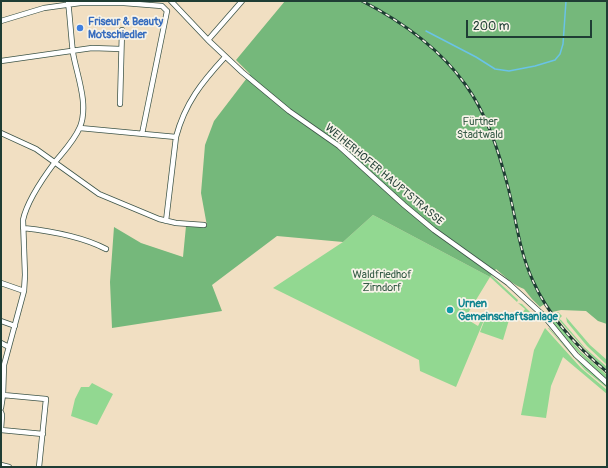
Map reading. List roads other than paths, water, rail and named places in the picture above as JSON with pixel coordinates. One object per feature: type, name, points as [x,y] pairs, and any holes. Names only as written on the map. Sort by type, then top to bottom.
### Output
[{"type":"street","points":[[208,40],[242,1]]},
{"type":"street","points":[[1,408],[4,365],[24,291],[25,276],[22,220],[26,209],[55,162],[71,144],[80,128],[83,110],[83,100],[73,51],[68,2]]},
{"type":"street","points":[[1,21],[68,2],[124,3],[162,6],[167,10]]},
{"type":"street","points":[[142,134],[167,10],[173,3]]},
{"type":"street","name":"WEIHERHOFER HAUPTSTRASSE","points":[[173,3],[225,57],[289,110],[339,146],[434,230],[494,271],[536,309],[576,355],[607,383]]},
{"type":"street","points":[[120,104],[122,30]]},
{"type":"street","points":[[1,61],[92,48],[121,49]]},
{"type":"street","points":[[166,221],[176,138],[182,116],[204,79],[225,57]]},
{"type":"street","points":[[80,128],[176,138]]},
{"type":"street","points":[[1,133],[36,149],[96,192],[166,221],[204,225]]},
{"type":"street","points":[[23,228],[66,235],[95,243],[106,248]]},
{"type":"street","points":[[1,282],[24,291]]},
{"type":"street","points":[[1,321],[15,326]]},
{"type":"street","points":[[1,343],[9,347]]},
{"type":"street","points":[[3,395],[46,399],[39,467]]},
{"type":"street","points":[[1,412],[1,430],[43,434]]},
{"type":"street","points":[[1,465],[9,467]]},
{"type":"waterway","points":[[426,31],[476,57],[495,69],[509,71],[535,66],[555,60],[560,54],[563,44],[566,1]]},
{"type":"railway","points":[[362,1],[391,17],[431,47],[455,71],[473,96],[486,121],[501,160],[524,258],[533,281],[547,307],[565,331],[607,372]]},
{"type":"place","name":"Friseur & Beauty Motschiedler","points":[[80,28]]},
{"type":"place","name":"Urnen Gemeinschaftsanlage","points":[[450,310]]},
{"type":"park label","name":"Fürther Stadtwald","points":[[480,128]]},
{"type":"park label","name":"Waldfriedhof Zirndorf","points":[[382,281]]}]
